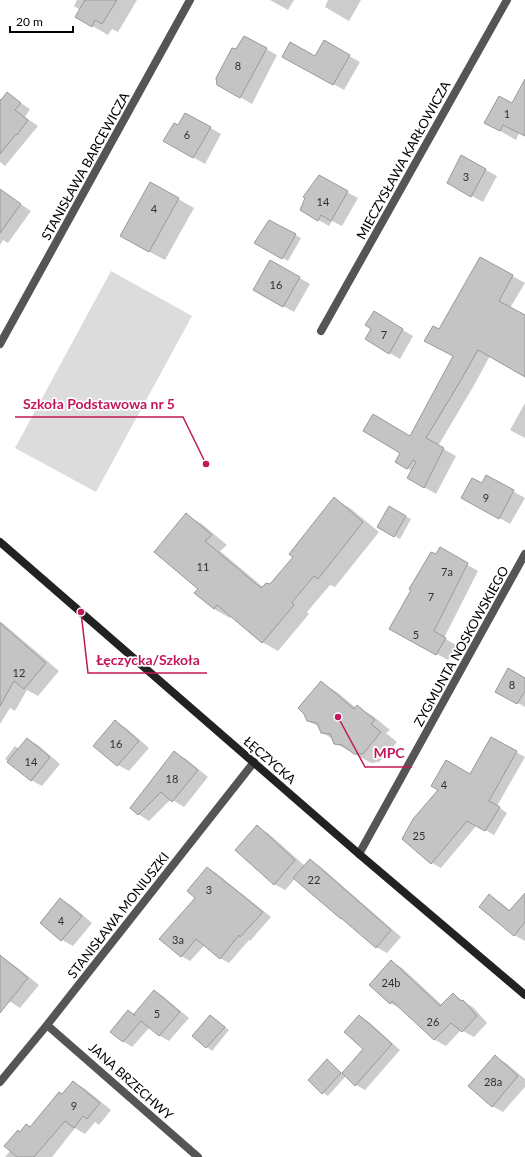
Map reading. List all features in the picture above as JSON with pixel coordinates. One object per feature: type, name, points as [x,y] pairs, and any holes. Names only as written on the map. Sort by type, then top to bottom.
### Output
[{"type":"street","name":"STANISŁAWA BARCEWICZA","points":[[0,344],[190,0]]},
{"type":"street","name":"MIECZYSŁAWA KARŁOWICZA","points":[[320,331],[507,0]]},
{"type":"street","name":"ŁĘCZYCKA","points":[[0,542],[359,854],[525,995]]},
{"type":"street","name":"ZYGMUNTA NOSKOWSKIEGO","points":[[359,854],[525,554]]},
{"type":"street","name":"STANISŁAWA MONIUSZKI","points":[[0,1082],[47,1025],[254,762]]},
{"type":"street","name":"JANA BRZECHWY","points":[[47,1025],[198,1157]]},
{"type":"shaded area","points":[[111,271],[192,316],[96,492],[15,448]]},
{"type":"building","points":[[85,0],[117,0],[102,24],[95,20],[92,27],[75,17]]},
{"type":"building","points":[[244,36],[267,48],[240,98],[217,85],[216,78],[232,48],[236,49]]},
{"type":"building","points":[[324,40],[350,55],[333,85],[282,57],[290,42],[315,56]]},
{"type":"building","points":[[525,79],[525,136],[503,125],[500,131],[484,123],[499,96],[512,103]]},
{"type":"building","points":[[7,92],[21,103],[15,110],[28,120],[0,154],[0,99],[1,100]]},
{"type":"building","points":[[185,113],[211,127],[193,158],[163,141],[174,123],[178,125]]},
{"type":"building","points":[[461,155],[486,169],[471,197],[447,183]]},
{"type":"building","points":[[319,175],[348,191],[331,221],[321,215],[318,221],[300,210],[305,198],[303,197]]},
{"type":"building","points":[[150,182],[179,198],[149,252],[120,236]]},
{"type":"building","points":[[0,189],[21,204],[0,233]]},
{"type":"building","points":[[269,220],[296,234],[282,259],[254,243]]},
{"type":"building","points":[[480,257],[513,275],[499,301],[525,315],[525,377],[478,350],[426,438],[444,448],[424,488],[407,478],[416,462],[413,460],[407,469],[395,462],[400,453],[363,431],[373,414],[410,436],[453,356],[424,341],[433,326],[439,329]]},
{"type":"building","points":[[270,260],[300,277],[283,307],[253,290]]},
{"type":"building","points":[[374,311],[403,329],[389,354],[365,339],[371,329],[365,325]]},
{"type":"building","points":[[486,475],[514,490],[499,519],[461,498],[472,478],[482,483]]},
{"type":"building","points":[[334,497],[363,522],[318,579],[314,576],[292,602],[294,605],[262,643],[217,605],[214,609],[194,593],[198,589],[154,552],[186,513],[212,535],[205,541],[261,588],[266,583],[270,584],[293,557],[289,554]]},
{"type":"building","points":[[389,506],[406,516],[394,537],[377,527]]},
{"type":"building","points":[[440,547],[468,563],[434,631],[446,638],[436,655],[389,629],[411,590],[409,589],[431,552],[436,554]]},
{"type":"building","points":[[0,623],[46,663],[24,689],[14,681],[0,706]]},
{"type":"building","points":[[508,668],[525,678],[525,691],[517,704],[495,692]]},
{"type":"building","points":[[321,681],[354,709],[357,705],[375,720],[371,724],[381,732],[363,754],[354,754],[342,745],[334,744],[330,734],[321,733],[317,723],[307,721],[304,714],[298,708]]},
{"type":"building","points":[[115,720],[139,741],[117,766],[93,746]]},
{"type":"building","points":[[491,737],[517,751],[489,801],[500,807],[485,831],[467,821],[431,864],[402,839],[413,819],[438,790],[431,786],[446,760],[470,774]]},
{"type":"building","points":[[27,738],[50,757],[31,781],[7,762]]},
{"type":"building","points":[[174,751],[198,770],[172,802],[161,792],[138,815],[130,808]]},
{"type":"building","points":[[257,825],[295,860],[274,885],[235,850]]},
{"type":"building","points":[[310,859],[391,930],[376,948],[293,878]]},
{"type":"building","points":[[207,867],[263,912],[240,937],[239,935],[220,959],[196,939],[181,957],[159,939],[195,898],[187,891]]},
{"type":"building","points":[[525,893],[525,922],[514,936],[479,907],[489,894],[509,911]]},
{"type":"building","points":[[60,898],[82,916],[61,941],[40,923]]},
{"type":"building","points":[[0,955],[28,978],[0,1013]]},
{"type":"building","points":[[391,960],[440,1006],[453,993],[461,1001],[463,1000],[477,1016],[462,1032],[451,1023],[434,1040],[392,1001],[390,1004],[369,985]]},
{"type":"building","points":[[154,990],[180,1012],[159,1036],[141,1021],[123,1042],[110,1032],[128,1010],[135,1016],[134,1014]]},
{"type":"building","points":[[210,1015],[225,1027],[206,1048],[192,1036]]},
{"type":"building","points":[[359,1015],[392,1044],[355,1086],[342,1073],[363,1049],[344,1032]]},
{"type":"building","points":[[495,1055],[518,1076],[492,1107],[468,1086]]},
{"type":"building","points":[[327,1059],[341,1073],[322,1094],[308,1080]]},
{"type":"building","points":[[73,1081],[100,1103],[87,1119],[83,1116],[74,1128],[65,1121],[34,1157],[17,1157],[4,1146],[18,1130],[20,1132],[26,1124],[30,1127],[59,1092],[62,1094]]},
{"type":"place","name":"Szkoła Podstawowa nr 5","points":[[206,464]]},
{"type":"place","name":"Łęczycka/Szkoła","points":[[81,612]]},
{"type":"place","name":"MPC","points":[[338,717]]}]
